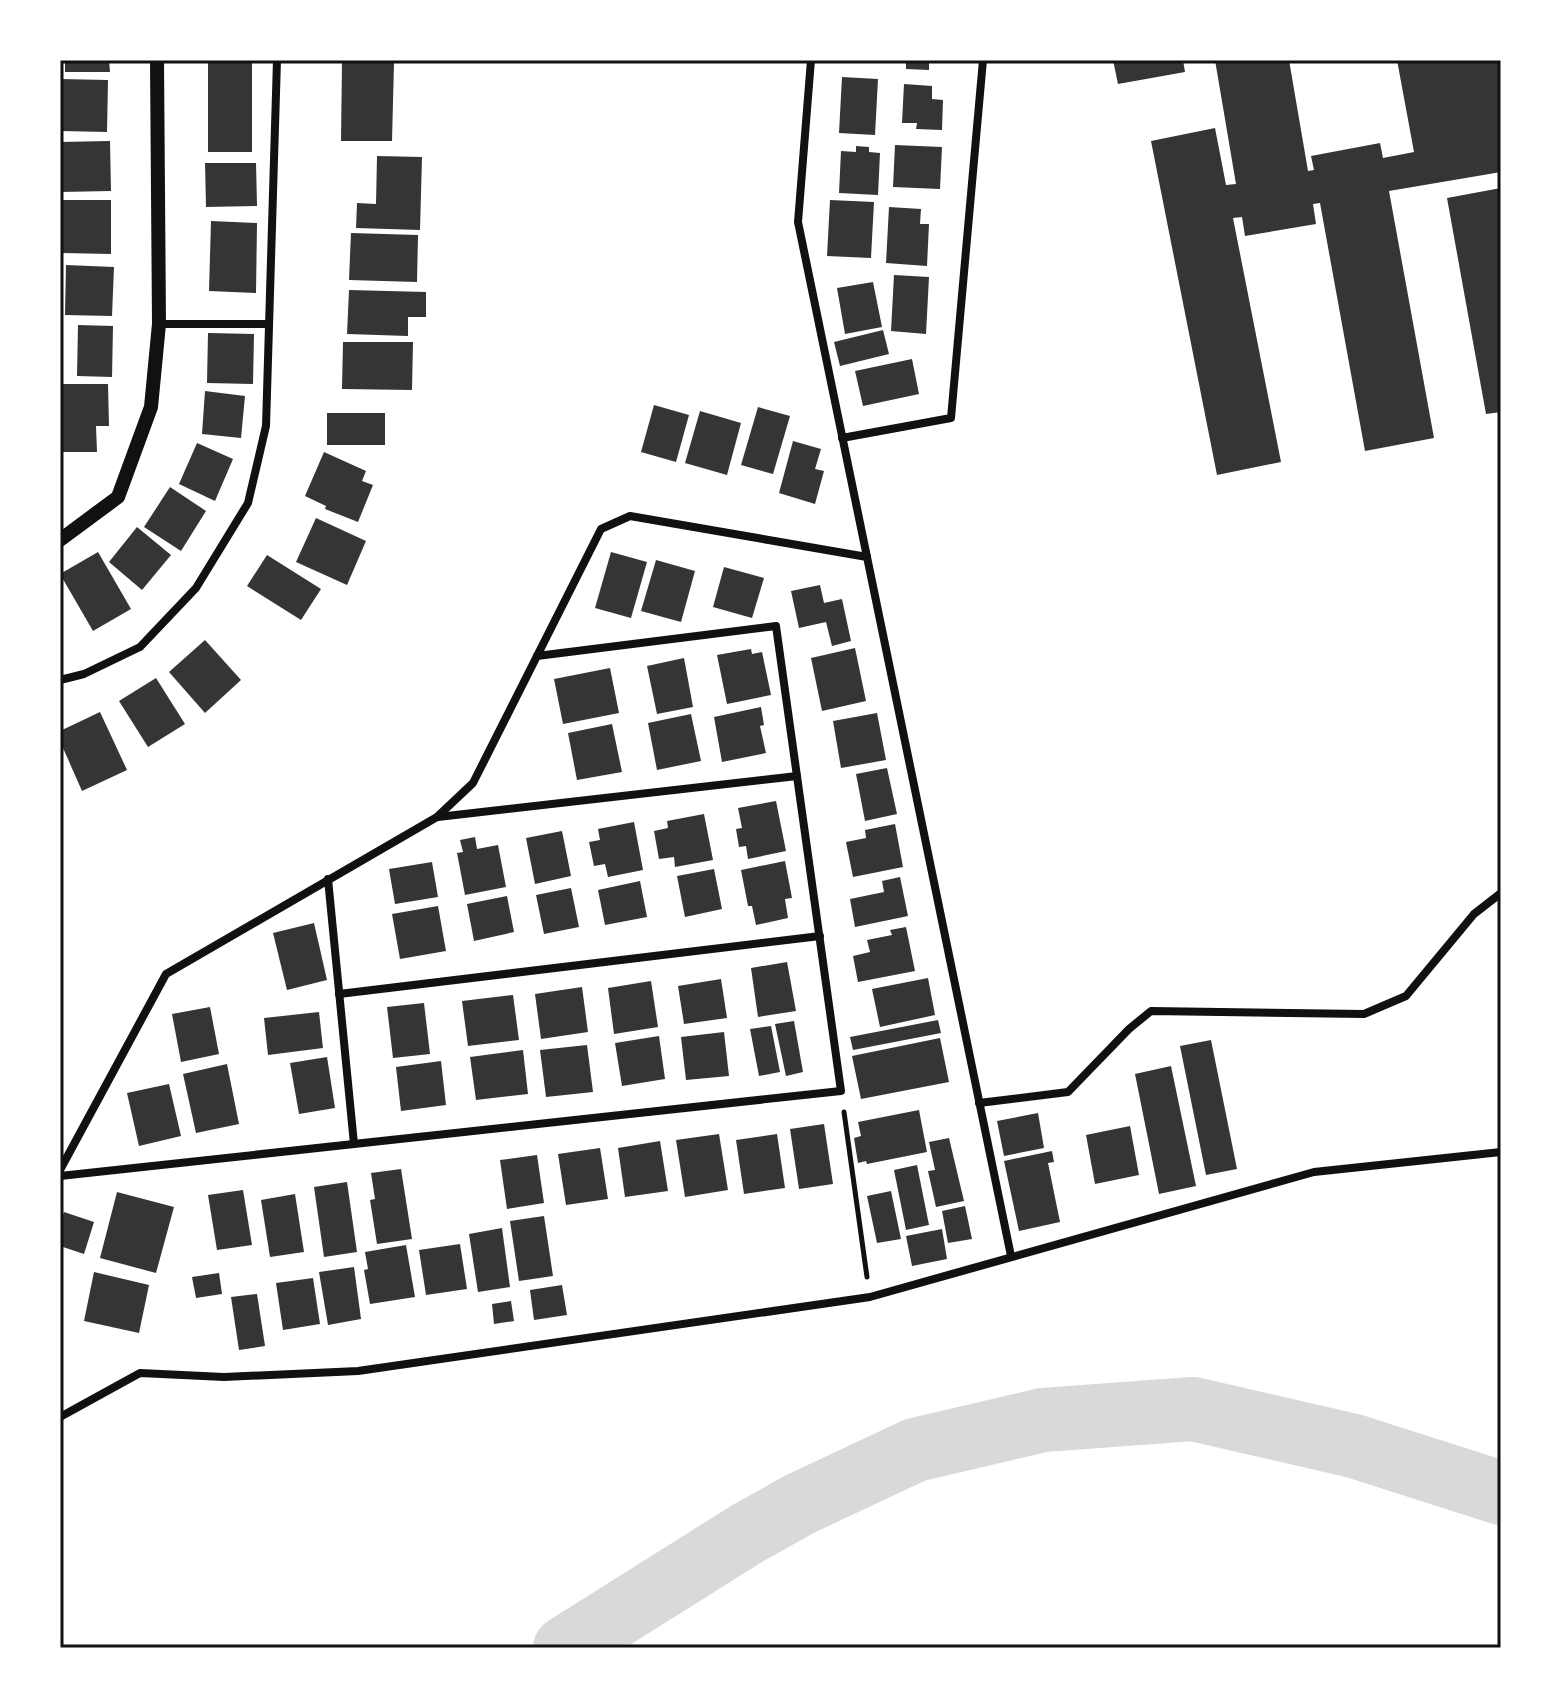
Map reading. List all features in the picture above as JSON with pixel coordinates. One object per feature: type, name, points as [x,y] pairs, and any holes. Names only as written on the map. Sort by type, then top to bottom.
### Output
[{"type":"street","points":[[60,540],[118,497],[151,407],[159,324],[157,60]]},
{"type":"street","points":[[60,680],[84,674],[140,647],[196,588],[248,503],[266,426],[277,60]]},
{"type":"street","points":[[811,60],[798,222],[1011,1256]]},
{"type":"street","points":[[842,438],[951,418],[983,60]]},
{"type":"street","points":[[159,324],[269,324]]},
{"type":"street","points":[[60,1170],[166,974],[437,817],[473,783],[601,529],[630,516],[867,557]]},
{"type":"street","points":[[60,1176],[841,1091],[776,626],[537,656]]},
{"type":"street","points":[[437,817],[797,776]]},
{"type":"street","points":[[328,879],[354,1144]]},
{"type":"street","points":[[979,1103],[1068,1092],[1129,1029],[1151,1011],[1364,1014],[1406,996],[1474,914],[1501,893]]},
{"type":"street","points":[[339,994],[820,936]]},
{"type":"street","points":[[60,1417],[140,1373],[224,1377],[358,1371],[870,1297],[1314,1172],[1501,1152]]},
{"type":"path","points":[[841,1091],[870,1297]]},
{"type":"building","points":[[65,60],[109,60],[110,72],[65,72]]},
{"type":"building","points":[[208,60],[252,60],[252,152],[208,152]]},
{"type":"building","points":[[906,60],[929,60],[929,70],[906,69]]},
{"type":"building","points":[[1113,60],[1183,60],[1185,72],[1118,84]]},
{"type":"building","points":[[1215,60],[1289,60],[1308,171],[1314,170],[1311,156],[1380,143],[1383,158],[1414,152],[1397,60],[1501,60],[1501,172],[1389,191],[1434,438],[1365,451],[1320,203],[1313,204],[1316,224],[1245,236],[1242,217],[1233,218],[1281,462],[1217,475],[1151,141],[1215,128],[1226,185],[1236,184]]},
{"type":"building","points":[[342,62],[394,63],[392,141],[341,141]]},
{"type":"building","points":[[842,77],[878,79],[875,135],[839,133]]},
{"type":"building","points":[[60,79],[108,80],[107,132],[60,131]]},
{"type":"building","points":[[904,84],[932,86],[932,99],[943,100],[942,130],[916,129],[917,123],[902,123]]},
{"type":"building","points":[[110,141],[111,191],[60,192],[60,142]]},
{"type":"building","points":[[895,145],[942,147],[940,189],[893,187]]},
{"type":"building","points":[[856,146],[869,147],[869,152],[880,153],[878,195],[839,193],[841,151],[856,152]]},
{"type":"building","points":[[377,156],[422,157],[420,230],[356,228],[357,203],[376,204]]},
{"type":"building","points":[[205,163],[256,163],[257,206],[206,207]]},
{"type":"building","points":[[1501,188],[1501,412],[1486,414],[1447,198]]},
{"type":"building","points":[[63,200],[111,200],[111,254],[62,253]]},
{"type":"building","points":[[830,200],[874,202],[871,258],[827,256]]},
{"type":"building","points":[[889,207],[921,209],[920,224],[929,224],[927,266],[886,263]]},
{"type":"building","points":[[211,221],[257,223],[256,293],[209,291]]},
{"type":"building","points":[[351,233],[418,235],[417,282],[349,280]]},
{"type":"building","points":[[66,265],[114,267],[112,316],[65,315]]},
{"type":"building","points":[[894,275],[929,277],[926,334],[891,331]]},
{"type":"building","points":[[873,282],[882,327],[845,334],[837,288]]},
{"type":"building","points":[[349,290],[426,292],[426,317],[408,317],[408,336],[347,334]]},
{"type":"building","points":[[78,325],[113,326],[112,377],[77,376]]},
{"type":"building","points":[[883,330],[889,354],[840,366],[834,342]]},
{"type":"building","points":[[208,333],[254,334],[253,384],[207,383]]},
{"type":"building","points":[[343,342],[413,342],[412,390],[342,389]]},
{"type":"building","points":[[912,359],[919,394],[863,406],[855,371]]},
{"type":"building","points":[[60,384],[108,384],[109,426],[96,426],[97,452],[62,452]]},
{"type":"building","points":[[205,391],[245,396],[241,438],[202,434]]},
{"type":"building","points":[[654,405],[689,415],[676,462],[641,452]]},
{"type":"building","points":[[758,407],[790,416],[773,474],[741,465]]},
{"type":"building","points":[[700,411],[741,423],[727,475],[685,463]]},
{"type":"building","points":[[327,413],[385,413],[385,445],[327,445]]},
{"type":"building","points":[[793,441],[821,449],[815,469],[824,471],[815,504],[779,493]]},
{"type":"building","points":[[197,443],[233,459],[215,501],[179,484]]},
{"type":"building","points":[[324,452],[366,471],[362,481],[373,485],[358,522],[325,509],[326,506],[305,496]]},
{"type":"building","points":[[170,487],[206,511],[181,551],[144,527]]},
{"type":"building","points":[[316,518],[366,541],[347,585],[296,562]]},
{"type":"building","points":[[137,527],[171,555],[142,590],[109,562]]},
{"type":"building","points":[[98,552],[131,609],[93,631],[60,574]]},
{"type":"building","points":[[611,552],[647,562],[631,618],[595,608]]},
{"type":"building","points":[[267,555],[321,589],[301,620],[247,586]]},
{"type":"building","points":[[656,560],[695,571],[681,622],[641,611]]},
{"type":"building","points":[[724,567],[764,578],[752,618],[713,607]]},
{"type":"building","points":[[820,585],[824,603],[842,599],[851,641],[832,646],[826,622],[799,628],[791,591]]},
{"type":"building","points":[[205,640],[241,680],[205,713],[169,672]]},
{"type":"building","points":[[855,648],[866,701],[822,711],[811,658]]},
{"type":"building","points":[[751,649],[752,654],[762,652],[771,695],[727,704],[717,655]]},
{"type":"building","points":[[684,658],[693,707],[657,714],[647,666]]},
{"type":"building","points":[[610,668],[619,713],[563,724],[554,679]]},
{"type":"building","points":[[156,678],[185,724],[148,747],[119,701]]},
{"type":"building","points":[[761,707],[764,725],[760,726],[766,753],[722,762],[714,717]]},
{"type":"building","points":[[100,712],[127,770],[82,791],[60,741],[60,731]]},
{"type":"building","points":[[877,713],[886,760],[841,768],[833,721]]},
{"type":"building","points":[[691,714],[701,761],[657,770],[648,723]]},
{"type":"building","points":[[612,724],[622,772],[577,780],[568,733]]},
{"type":"building","points":[[887,768],[897,814],[865,821],[856,774]]},
{"type":"building","points":[[776,801],[786,851],[748,859],[746,846],[739,847],[736,829],[742,828],[738,808]]},
{"type":"building","points":[[704,814],[713,860],[675,867],[674,857],[659,859],[654,831],[668,828],[667,821]]},
{"type":"building","points":[[634,822],[643,870],[608,877],[605,864],[594,866],[589,842],[600,840],[598,829]]},
{"type":"building","points":[[895,824],[903,867],[853,877],[846,842],[866,838],[865,830]]},
{"type":"building","points":[[562,831],[571,876],[535,884],[526,838]]},
{"type":"building","points":[[475,837],[477,849],[498,845],[506,887],[465,895],[457,853],[463,852],[460,840]]},
{"type":"building","points":[[785,861],[792,898],[785,899],[788,918],[756,925],[752,906],[748,906],[741,870]]},
{"type":"building","points":[[432,862],[438,897],[395,904],[389,869]]},
{"type":"building","points":[[714,869],[722,909],[685,917],[677,876]]},
{"type":"building","points":[[900,877],[908,916],[855,927],[850,899],[884,892],[882,881]]},
{"type":"building","points":[[640,881],[647,917],[605,925],[598,890]]},
{"type":"building","points":[[571,888],[579,927],[544,934],[536,895]]},
{"type":"building","points":[[507,896],[514,932],[474,941],[467,904]]},
{"type":"building","points":[[438,906],[446,951],[400,959],[392,914]]},
{"type":"building","points":[[314,923],[327,980],[287,990],[273,933]]},
{"type":"building","points":[[906,927],[915,971],[858,982],[853,956],[870,952],[867,940],[892,935],[890,930]]},
{"type":"building","points":[[787,962],[796,1011],[758,1017],[751,968]]},
{"type":"building","points":[[928,978],[935,1015],[880,1027],[872,989]]},
{"type":"building","points":[[721,979],[727,1018],[684,1024],[678,986]]},
{"type":"building","points":[[651,981],[658,1027],[614,1034],[608,988]]},
{"type":"building","points":[[582,987],[588,1032],[541,1039],[535,994]]},
{"type":"building","points":[[513,995],[519,1040],[468,1046],[462,1001]]},
{"type":"building","points":[[424,1003],[430,1054],[393,1058],[387,1007]]},
{"type":"building","points":[[210,1007],[219,1054],[181,1062],[172,1014]]},
{"type":"building","points":[[319,1012],[323,1048],[268,1055],[264,1018]]},
{"type":"building","points":[[938,1020],[941,1033],[853,1050],[850,1037]]},
{"type":"building","points":[[794,1021],[803,1072],[786,1076],[775,1024]]},
{"type":"building","points":[[771,1026],[780,1072],[759,1076],[750,1029]]},
{"type":"building","points":[[724,1032],[729,1076],[686,1080],[681,1037]]},
{"type":"building","points":[[659,1036],[665,1079],[622,1086],[615,1043]]},
{"type":"building","points":[[940,1038],[949,1082],[861,1099],[852,1056]]},
{"type":"building","points":[[1211,1040],[1237,1169],[1206,1175],[1180,1046]]},
{"type":"building","points":[[587,1045],[593,1092],[546,1097],[540,1050]]},
{"type":"building","points":[[523,1050],[528,1094],[476,1100],[470,1057]]},
{"type":"building","points":[[327,1057],[335,1108],[299,1114],[290,1063]]},
{"type":"building","points":[[441,1061],[446,1105],[401,1111],[396,1067]]},
{"type":"building","points":[[227,1064],[239,1124],[196,1133],[183,1074]]},
{"type":"building","points":[[1171,1066],[1196,1186],[1159,1194],[1135,1074]]},
{"type":"building","points":[[169,1084],[181,1136],[139,1146],[127,1093]]},
{"type":"building","points":[[919,1110],[927,1152],[867,1164],[866,1161],[858,1163],[854,1138],[861,1136],[858,1122]]},
{"type":"building","points":[[1038,1113],[1044,1148],[1004,1156],[997,1121]]},
{"type":"building","points":[[824,1124],[833,1184],[799,1189],[790,1129]]},
{"type":"building","points":[[1130,1126],[1139,1175],[1095,1184],[1086,1135]]},
{"type":"building","points":[[719,1134],[728,1190],[685,1197],[676,1140]]},
{"type":"building","points":[[777,1134],[785,1188],[744,1194],[736,1140]]},
{"type":"building","points":[[949,1138],[964,1201],[936,1207],[928,1171],[935,1170],[929,1142]]},
{"type":"building","points":[[660,1141],[668,1191],[625,1197],[618,1148]]},
{"type":"building","points":[[600,1148],[608,1199],[566,1205],[558,1154]]},
{"type":"building","points":[[1052,1151],[1054,1162],[1048,1163],[1060,1222],[1019,1231],[1004,1161]]},
{"type":"building","points":[[537,1155],[544,1203],[507,1209],[500,1160]]},
{"type":"building","points":[[917,1165],[929,1225],[906,1230],[894,1170]]},
{"type":"building","points":[[401,1169],[412,1239],[377,1244],[370,1200],[375,1199],[371,1173]]},
{"type":"building","points":[[347,1182],[357,1252],[324,1257],[314,1187]]},
{"type":"building","points":[[243,1190],[252,1245],[217,1250],[208,1195]]},
{"type":"building","points":[[891,1191],[901,1239],[877,1243],[867,1196]]},
{"type":"building","points":[[117,1192],[174,1207],[156,1273],[100,1258]]},
{"type":"building","points":[[295,1194],[304,1252],[270,1257],[261,1200]]},
{"type":"building","points":[[965,1206],[972,1239],[948,1243],[942,1211]]},
{"type":"building","points":[[64,1212],[94,1222],[84,1254],[60,1246],[60,1225]]},
{"type":"building","points":[[544,1216],[553,1276],[519,1281],[510,1221]]},
{"type":"building","points":[[502,1228],[510,1287],[478,1292],[469,1234]]},
{"type":"building","points":[[942,1229],[947,1259],[912,1266],[906,1236]]},
{"type":"building","points":[[460,1244],[467,1289],[426,1295],[419,1250]]},
{"type":"building","points":[[406,1245],[415,1297],[370,1304],[364,1270],[368,1269],[365,1252]]},
{"type":"building","points":[[354,1267],[361,1319],[328,1325],[319,1272]]},
{"type":"building","points":[[94,1272],[149,1285],[139,1333],[84,1321]]},
{"type":"building","points":[[219,1273],[222,1294],[196,1298],[192,1277]]},
{"type":"building","points":[[313,1278],[320,1324],[283,1330],[276,1283]]},
{"type":"building","points":[[562,1285],[567,1315],[534,1320],[530,1290]]},
{"type":"building","points":[[257,1294],[265,1346],[239,1350],[231,1297]]},
{"type":"building","points":[[511,1301],[514,1321],[494,1324],[492,1304]]},
{"type":"waterway","points":[[565,1648],[748,1533],[800,1504],[915,1450],[1043,1420],[1193,1409],[1354,1446],[1501,1493]]}]
